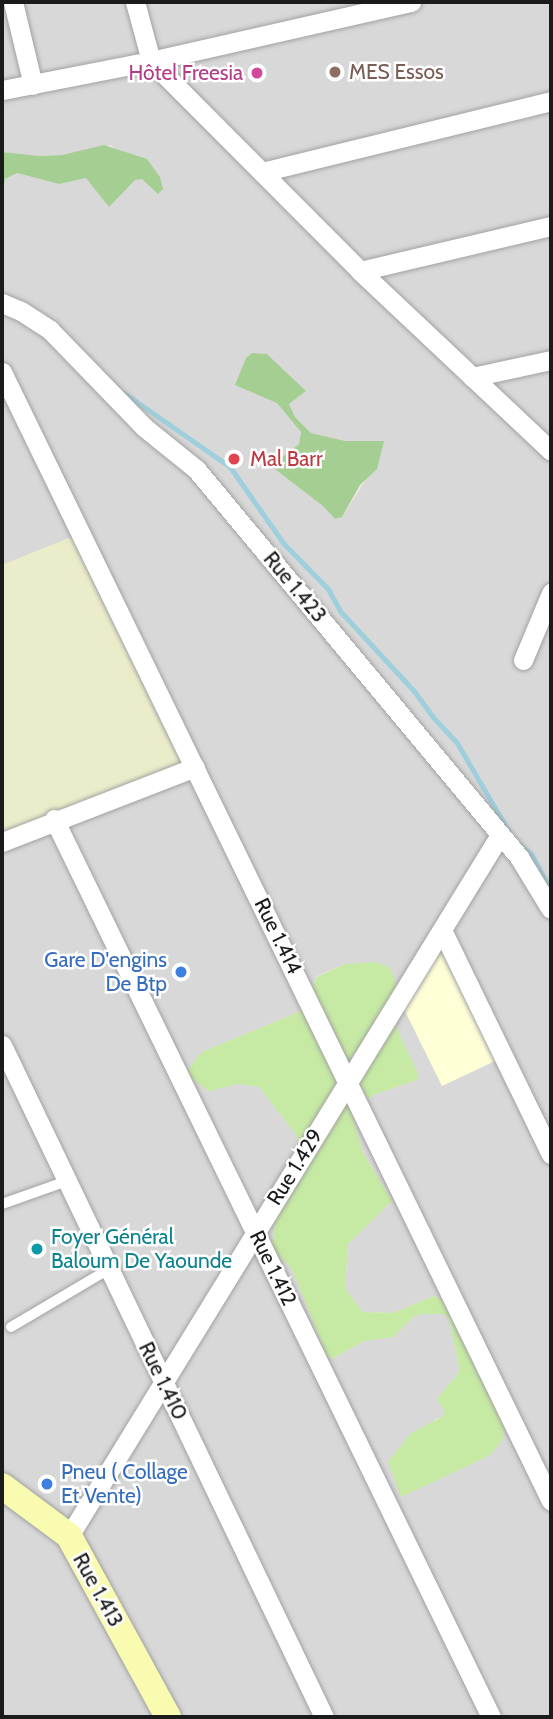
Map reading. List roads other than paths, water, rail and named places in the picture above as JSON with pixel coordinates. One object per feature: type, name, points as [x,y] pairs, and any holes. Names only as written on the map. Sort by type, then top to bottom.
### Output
[{"type":"street","points":[[13,2],[33,85]]},
{"type":"street","points":[[135,2],[151,61],[360,271],[551,451]]},
{"type":"street","points":[[2,90],[151,61],[411,2]]},
{"type":"street","points":[[262,172],[551,101]]},
{"type":"street","points":[[360,271],[551,226]]},
{"type":"street","name":"Rue 1.423","points":[[2,303],[21,311],[50,330],[144,427],[196,469],[520,857],[550,908]]},
{"type":"street","points":[[472,377],[551,360]]},
{"type":"street","name":"Rue 1.414","points":[[2,372],[551,1501]]},
{"type":"street","points":[[523,660],[551,593]]},
{"type":"street","points":[[2,842],[54,819],[195,767]]},
{"type":"street","name":"Rue 1.412","points":[[54,819],[491,1717]]},
{"type":"street","name":"Rue 1.429","points":[[69,1536],[500,835]]},
{"type":"street","points":[[442,929],[551,1154]]},
{"type":"street","name":"Rue 1.410","points":[[2,1045],[324,1717]]},
{"type":"street","name":"Rue 1.413","points":[[2,1486],[69,1536],[168,1717]]},
{"type":"lane","points":[[2,1204],[67,1181]]},
{"type":"lane","points":[[11,1327],[109,1269]]},
{"type":"waterway","points":[[124,393],[230,467],[284,544],[328,589],[340,611],[414,691],[457,743],[509,832]]},
{"type":"waterway","points":[[520,845],[531,854],[551,891]]},
{"type":"place","name":"MES Essos","points":[[335,72]]},
{"type":"place","name":"Hôtel Freesia","points":[[257,73]]},
{"type":"place","name":"Mal Barr","points":[[234,459]]},
{"type":"place","name":"Gare D'engins De Btp","points":[[181,972]]},
{"type":"place","name":"Foyer Général Baloum De Yaounde","points":[[37,1249]]},
{"type":"place","name":"Pneu ( Collage Et Vente)","points":[[47,1484]]}]
